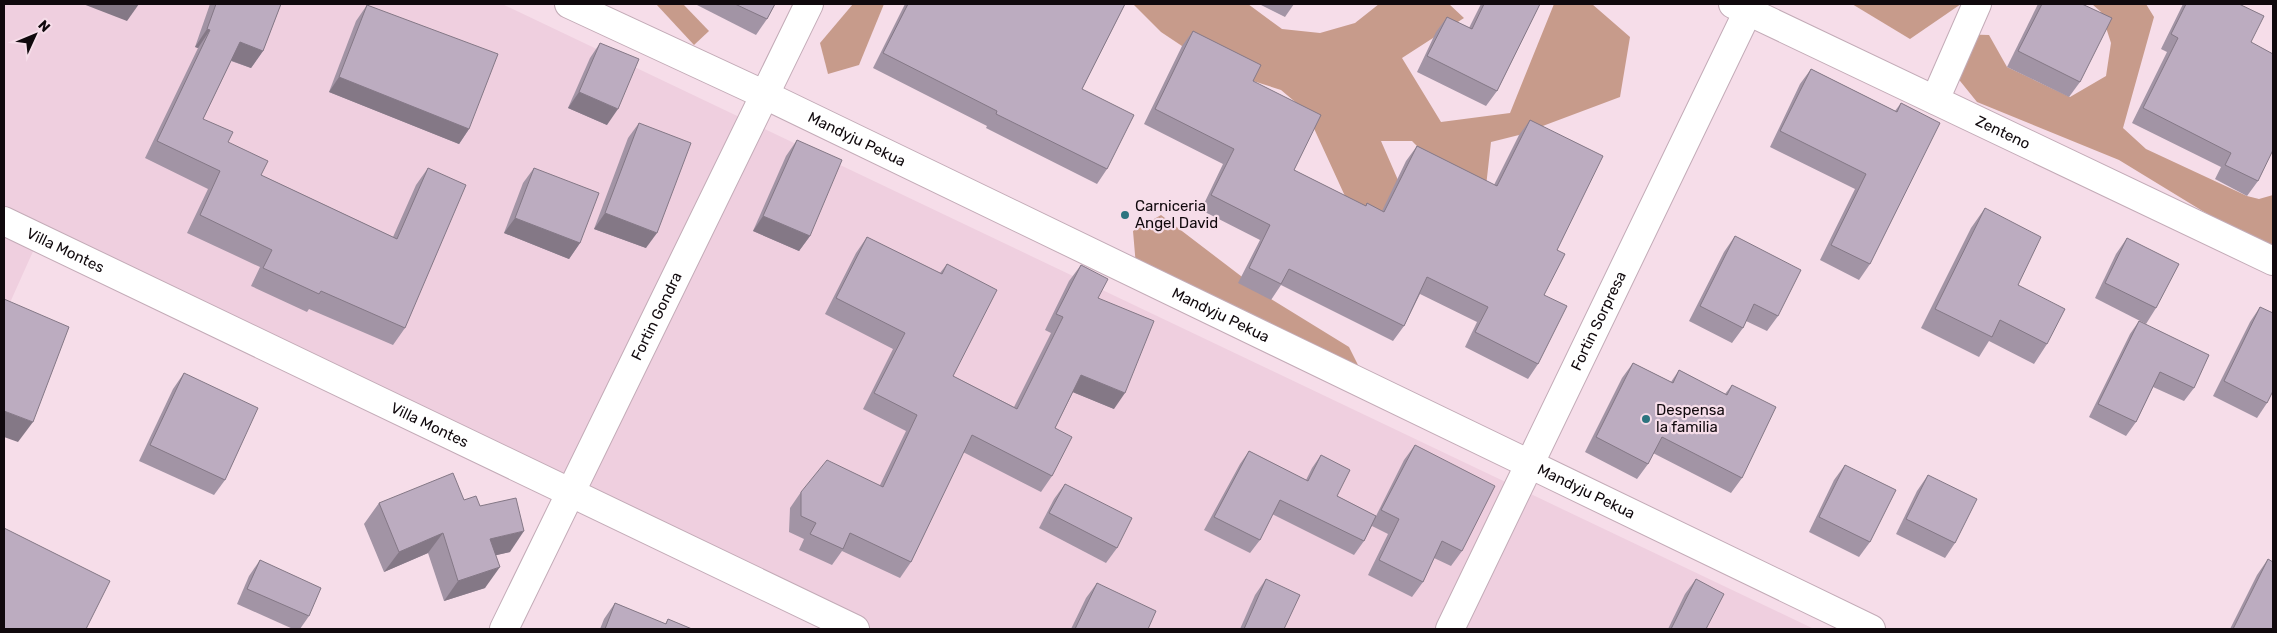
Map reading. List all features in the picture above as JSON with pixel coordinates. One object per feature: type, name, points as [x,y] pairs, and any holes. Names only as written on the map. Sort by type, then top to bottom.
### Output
[{"type":"street","name":"Mandyju Pekua","points":[[569,4],[763,94],[1871,629]]},
{"type":"street","name":"Fortin Gondra","points":[[504,629],[763,94],[809,4]]},
{"type":"street","points":[[1935,100],[1977,4]]},
{"type":"street","name":"Zenteno","points":[[1741,7],[2273,260]]},
{"type":"street","name":"Fortin Sorpresa","points":[[1450,629],[1530,464],[1741,7]]},
{"type":"street","name":"Villa Montes","points":[[4,220],[855,629]]},
{"type":"shaded area","points":[[4,4],[502,4],[1814,629],[854,629],[39,238],[4,316]]},
{"type":"shaded area","points":[[656,4],[683,4],[709,31],[694,45]]},
{"type":"shaded area","points":[[853,4],[884,4],[859,65],[828,74],[820,43]]},
{"type":"shaded area","points":[[1133,4],[1248,4],[1282,29],[1320,33],[1355,23],[1379,4],[1449,4],[1464,18],[1402,58],[1441,122],[1510,113],[1554,4],[1592,4],[1630,37],[1620,97],[1519,135],[1491,142],[1483,213],[1412,141],[1381,141],[1408,203],[1405,243],[1350,207],[1306,111],[1281,90],[1250,80],[1182,46],[1161,32]]},
{"type":"shaded area","points":[[1852,4],[1961,4],[1910,39]]},
{"type":"shaded area","points":[[2092,4],[2146,4],[2154,17],[2123,128],[2146,149],[2247,196],[2259,199],[2273,195],[2273,254],[2119,160],[1977,102],[1952,71],[1953,34],[1989,35],[2007,67],[2070,97],[2106,76],[2111,43],[2101,12]]},
{"type":"shaded area","points":[[1161,215],[1271,299],[1349,347],[1362,373],[1136,266],[1133,231]]},
{"type":"building","points":[[216,4],[281,4],[263,51],[240,42],[203,119],[233,132],[228,142],[268,161],[261,175],[397,239],[428,168],[466,185],[405,328],[321,291],[319,294],[263,268],[272,250],[200,215],[220,171],[157,141],[210,30],[207,29]]},
{"type":"building","points":[[735,4],[775,4],[767,19]]},
{"type":"building","points":[[908,4],[1125,4],[1082,89],[1134,115],[1107,169],[996,114],[997,111],[883,53]]},
{"type":"building","points":[[1484,4],[1540,4],[1497,91],[1427,56],[1447,17],[1472,29]]},
{"type":"building","points":[[2042,4],[2082,4],[2112,18],[2080,82],[2018,51]]},
{"type":"building","points":[[2186,4],[2239,4],[2264,16],[2251,42],[2273,54],[2273,150],[2258,181],[2225,165],[2231,153],[2143,108],[2178,38],[2171,34]]},
{"type":"building","points":[[367,5],[498,54],[469,129],[339,77]]},
{"type":"building","points":[[1193,31],[1261,65],[1253,81],[1321,115],[1294,170],[1366,206],[1367,203],[1384,212],[1417,146],[1497,186],[1530,120],[1603,156],[1557,250],[1565,254],[1544,295],[1567,306],[1538,364],[1475,332],[1488,307],[1427,277],[1404,326],[1289,269],[1281,284],[1249,268],[1270,225],[1211,195],[1234,149],[1155,109]]},
{"type":"building","points":[[600,43],[639,59],[618,109],[579,92]]},
{"type":"building","points":[[1811,69],[1897,112],[1901,103],[1940,123],[1870,264],[1831,245],[1866,174],[1780,131]]},
{"type":"building","points":[[639,123],[691,143],[657,233],[605,213]]},
{"type":"building","points":[[797,140],[842,160],[810,236],[763,216]]},
{"type":"building","points":[[534,168],[599,193],[580,243],[515,218]]},
{"type":"building","points":[[1985,208],[2041,237],[2018,285],[2065,309],[2047,344],[2000,320],[1992,337],[1935,309]]},
{"type":"building","points":[[1735,236],[1801,270],[1778,316],[1754,304],[1743,328],[1700,306]]},
{"type":"building","points":[[867,237],[942,274],[947,264],[997,290],[953,376],[1017,409],[1063,317],[1056,314],[1081,265],[1108,279],[1098,298],[1154,321],[1125,393],[1081,375],[1055,428],[1072,437],[1052,476],[972,435],[911,562],[850,533],[843,549],[810,534],[816,523],[801,516],[801,492],[827,460],[883,487],[917,415],[874,393],[905,333],[836,298]]},
{"type":"building","points":[[2127,238],[2179,264],[2156,308],[2105,283]]},
{"type":"building","points":[[4,299],[69,327],[33,422],[4,411]]},
{"type":"building","points":[[2260,307],[2273,313],[2273,391],[2267,403],[2224,381]]},
{"type":"building","points":[[2139,321],[2209,355],[2194,388],[2160,372],[2136,422],[2098,404]]},
{"type":"building","points":[[1633,363],[1673,383],[1679,370],[1727,395],[1732,385],[1776,407],[1742,478],[1662,437],[1648,464],[1596,437]]},
{"type":"building","points":[[184,373],[258,408],[225,480],[150,445]]},
{"type":"building","points":[[1415,445],[1495,486],[1462,551],[1442,541],[1423,582],[1379,560],[1399,519],[1381,510]]},
{"type":"building","points":[[1249,451],[1308,481],[1321,455],[1350,470],[1337,496],[1376,516],[1364,541],[1280,500],[1260,540],[1214,517]]},
{"type":"building","points":[[1845,465],[1896,490],[1870,542],[1819,517]]},
{"type":"building","points":[[453,473],[464,500],[476,496],[480,506],[516,498],[524,531],[490,539],[500,567],[458,581],[443,533],[399,552],[379,503]]},
{"type":"building","points":[[1928,475],[1977,499],[1955,543],[1906,519]]},
{"type":"building","points":[[1065,484],[1132,518],[1117,548],[1049,513]]},
{"type":"building","points":[[4,528],[110,581],[86,629],[4,629]]},
{"type":"building","points":[[2268,559],[2273,562],[2273,629],[2233,629]]},
{"type":"building","points":[[260,560],[321,588],[309,616],[247,589]]},
{"type":"building","points":[[1266,579],[1300,595],[1284,629],[1244,629]]},
{"type":"building","points":[[1696,579],[1724,594],[1706,629],[1671,629]]},
{"type":"building","points":[[1097,583],[1156,611],[1148,629],[1075,629]]},
{"type":"building","points":[[615,603],[666,624],[668,619],[692,629],[605,629]]},
{"type":"place","name":"Carniceria Angel David","points":[[1125,215]]},
{"type":"place","name":"Despensa la familia","points":[[1646,419]]}]
